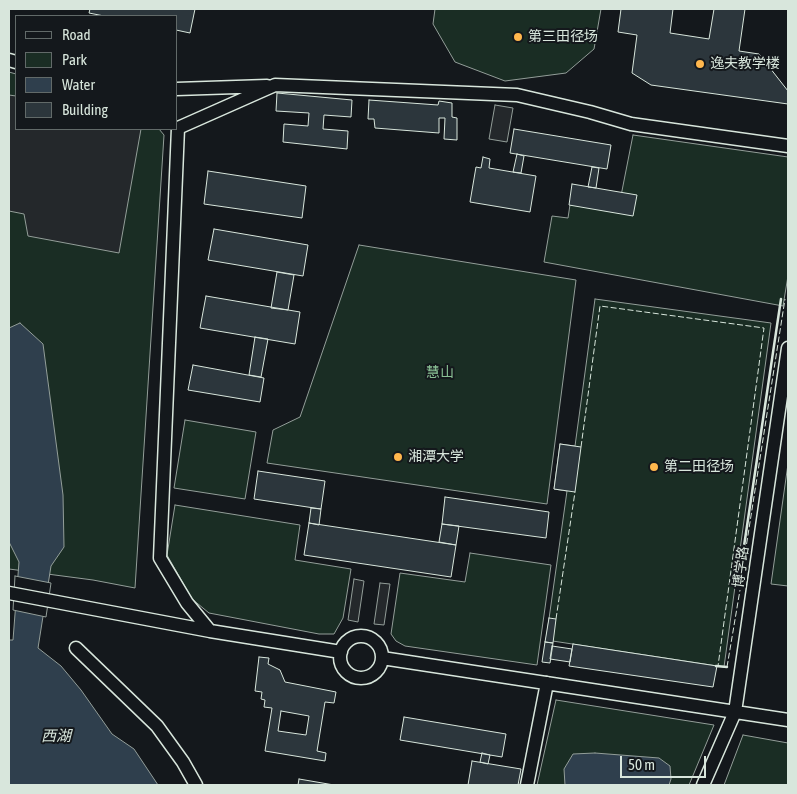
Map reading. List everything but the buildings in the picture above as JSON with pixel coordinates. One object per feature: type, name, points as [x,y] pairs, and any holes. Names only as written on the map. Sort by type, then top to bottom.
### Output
[{"type":"street","points":[[178,127],[275,85]]},
{"type":"street","points":[[178,89],[275,85],[517,95],[590,112],[631,124],[788,146]]},
{"type":"street","points":[[177,130],[160,558],[187,602],[210,631]]},
{"type":"street","name":"博学路","points":[[704,785],[735,712],[788,348]]},
{"type":"street","points":[[9,593],[210,631],[341,652]]},
{"type":"street","points":[[364,636],[379,645],[382,658],[377,670],[365,677],[358,677],[346,671],[340,659],[346,642],[351,638],[364,636]]},
{"type":"street","points":[[76,648],[157,726],[183,762],[196,785]]},
{"type":"street","points":[[382,658],[788,720]]},
{"type":"street","points":[[527,785],[547,683]]},
{"type":"green space","name":"第三田径场","points":[[435,9],[601,9],[594,49],[566,73],[505,81],[455,62],[433,24]]},
{"type":"green space","points":[[9,72],[15,74],[15,130],[160,130],[164,135],[135,588],[93,580],[9,569]]},
{"type":"green space","points":[[633,135],[788,157],[788,276],[783,306],[544,262],[552,216],[568,218],[571,198],[619,206]]},
{"type":"green space","name":"慧山","points":[[359,245],[576,280],[547,504],[267,463],[273,430],[300,417]]},
{"type":"green space","name":"第二田径场","points":[[595,299],[771,323],[724,667],[546,640],[567,491],[554,489],[560,444],[575,446]]},
{"type":"green space","points":[[185,420],[256,432],[245,499],[174,488]]},
{"type":"green space","points":[[788,464],[788,586],[771,584]]},
{"type":"green space","points":[[175,505],[300,525],[295,560],[351,569],[343,618],[334,634],[319,634],[209,613],[192,599],[167,555]]},
{"type":"green space","points":[[470,553],[551,565],[537,665],[405,646],[396,641],[391,634],[400,573],[465,582]]},
{"type":"green space","points":[[556,700],[714,725],[689,785],[537,785]]},
{"type":"green space","points":[[743,735],[788,743],[788,785],[724,785]]},
{"type":"shaded area","points":[[9,95],[15,96],[15,130],[141,130],[119,253],[28,236],[24,214],[9,211]]},
{"type":"shaded area","points":[[495,105],[513,108],[507,142],[489,139]]},
{"type":"shaded area","points":[[354,579],[364,581],[358,622],[348,620]]},
{"type":"shaded area","points":[[380,583],[390,584],[384,625],[374,624]]},
{"type":"water","name":"西湖","points":[[20,323],[43,344],[63,495],[64,547],[51,566],[38,648],[61,666],[81,690],[112,734],[134,749],[158,785],[9,785],[9,640],[13,640],[19,562],[9,542],[9,328]]},
{"type":"water","points":[[595,753],[659,758],[670,766],[671,779],[669,785],[565,785],[564,769],[573,754]]},
{"type":"pier","points":[[15,576],[51,583],[46,617],[13,610]]},
{"type":"fence","points":[[740,586],[785,299]]},
{"type":"fence","points":[[581,447],[600,306],[764,328],[718,666]]},
{"type":"fence","points":[[556,619],[575,492]]},
{"type":"fence","points":[[727,667],[740,590]]},
{"type":"wall","points":[[738,586],[781,299]]},
{"type":"wall","points":[[716,666],[727,667]]},
{"type":"place","name":"第三田径场","points":[[518,37]]},
{"type":"place","name":"逸夫教学楼","points":[[700,64]]},
{"type":"place","name":"湘潭大学","points":[[398,457]]},
{"type":"place","name":"第二田径场","points":[[654,467]]}]
